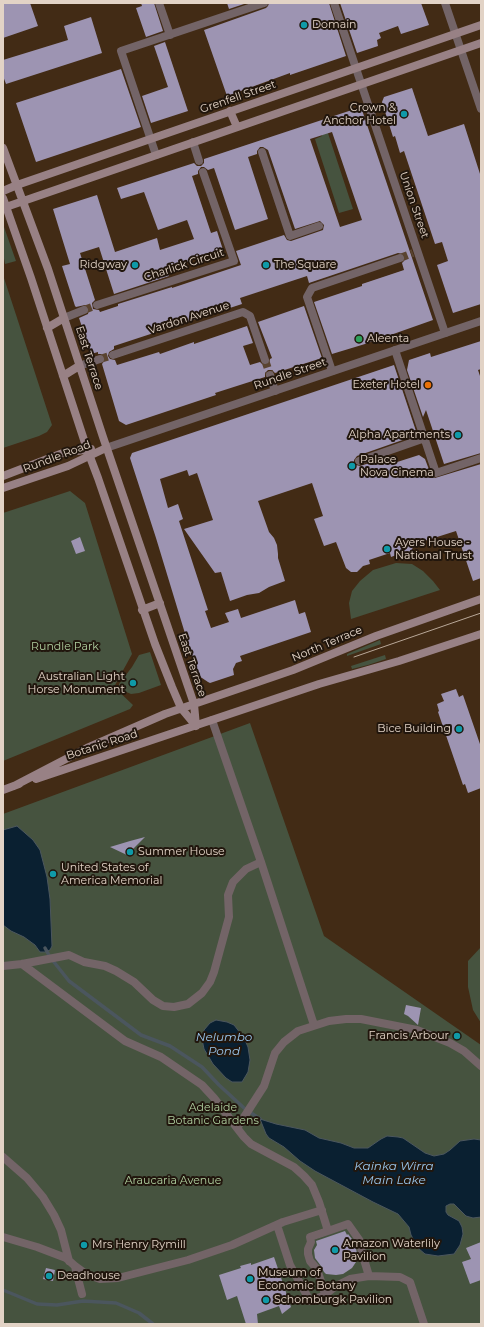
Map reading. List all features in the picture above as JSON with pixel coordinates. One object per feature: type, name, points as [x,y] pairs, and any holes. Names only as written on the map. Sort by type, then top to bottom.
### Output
[{"type":"main road","name":"Grenfell Street","points":[[3,191],[481,25]]},
{"type":"main road","points":[[6,207],[481,43]]},
{"type":"main road","points":[[230,112],[237,127]]},
{"type":"main road","name":"East Terrace","points":[[3,148],[64,318],[106,448],[194,704],[196,726]]},
{"type":"main road","points":[[3,198],[142,610],[172,687],[182,708],[196,726],[320,684],[399,661],[481,634]]},
{"type":"main road","points":[[48,328],[64,318]]},
{"type":"main road","points":[[63,376],[79,366]]},
{"type":"main road","name":"Rundle Road","points":[[3,476],[63,453],[88,453],[106,448]]},
{"type":"main road","name":"Rundle Road","points":[[3,488],[68,466],[88,453]]},
{"type":"main road","name":"North Terrace","points":[[182,708],[293,670],[376,636],[481,599]]},
{"type":"main road","points":[[142,610],[160,603]]},
{"type":"main road","name":"Botanic Road","points":[[14,786],[87,748],[182,708]]},
{"type":"main road","name":"Botanic Road","points":[[3,790],[196,726]]},
{"type":"street","points":[[159,3],[170,35]]},
{"type":"street","points":[[156,155],[120,51],[264,3]]},
{"type":"street","name":"Union Street","points":[[334,3],[362,84],[416,252],[445,333]]},
{"type":"street","points":[[445,3],[481,109]]},
{"type":"street","points":[[193,142],[199,161]]},
{"type":"street","points":[[262,152],[290,236],[319,226]]},
{"type":"street","name":"Charlick Circuit","points":[[97,305],[234,261],[203,172]]},
{"type":"street","points":[[332,371],[307,297],[312,288],[400,258]]},
{"type":"street","points":[[64,318],[84,310]]},
{"type":"street","name":"Vardon Avenue","points":[[113,355],[242,312],[250,316],[265,360]]},
{"type":"street","name":"Rundle Street","points":[[106,448],[481,321]]},
{"type":"street","points":[[395,350],[436,472],[481,458]]},
{"type":"street","points":[[79,366],[100,359]]},
{"type":"street","points":[[270,375],[275,390]]},
{"type":"street","points":[[359,461],[425,438]]},
{"type":"street","points":[[212,720],[261,862],[313,1022]]},
{"type":"street","points":[[3,966],[44,961],[69,955],[84,962],[110,967],[134,982],[153,1000],[163,1006],[174,1007],[188,1004],[202,993],[210,982],[214,972],[230,918],[228,895],[233,882],[246,869],[261,862]]},
{"type":"street","points":[[22,964],[124,1041],[161,1057],[202,1086],[214,1098],[251,1144],[288,1163],[304,1176],[315,1191],[328,1231]]},
{"type":"street","points":[[237,1128],[264,1086],[273,1058],[279,1048],[289,1038],[313,1022],[354,1019],[407,1028],[430,1034],[464,1051],[481,1066]]},
{"type":"street","points":[[3,1157],[27,1178],[46,1202],[61,1230],[82,1294]]},
{"type":"street","points":[[3,1237],[57,1254],[86,1274],[100,1279],[118,1278],[188,1260],[232,1245],[277,1225],[322,1210]]},
{"type":"street","points":[[325,1294],[316,1269],[310,1261],[308,1251],[311,1242],[310,1237],[348,1224],[360,1241],[362,1256],[369,1276]]},
{"type":"street","points":[[277,1225],[290,1265],[310,1301],[350,1279],[369,1276],[392,1276],[405,1279],[410,1282],[424,1324]]},
{"type":"green space","points":[[324,121],[353,209],[339,213],[315,139],[322,136],[318,123]]},
{"type":"green space","points":[[3,227],[16,261],[5,264],[3,253]]},
{"type":"green space","points":[[3,275],[52,425],[47,432],[39,436],[3,448]]},
{"type":"green space","name":"Rundle Park","points":[[70,491],[85,503],[132,654],[114,687],[133,705],[130,709],[3,761],[3,513]]},
{"type":"green space","points":[[396,563],[412,564],[423,571],[440,590],[351,619],[349,603],[352,591],[360,581],[373,570]]},
{"type":"green space","points":[[380,640],[381,644],[347,656],[347,654]]},
{"type":"green space","points":[[150,652],[161,685],[139,693],[131,694],[119,689],[119,684],[139,655]]},
{"type":"green space","points":[[385,655],[386,659],[352,669],[351,666]]},
{"type":"green space","name":"Adelaide Botanic Gardens","points":[[250,723],[324,936],[481,1045],[481,1324],[3,1324],[3,814]]},
{"type":"green space","points":[[481,947],[481,1023],[473,1010],[468,987],[468,961]]},
{"type":"water","points":[[17,826],[33,840],[40,850],[47,877],[50,899],[52,946],[50,950],[45,952],[40,952],[35,945],[3,925],[3,830]]},
{"type":"water","name":"Nelumbo Pond","points":[[216,1020],[234,1025],[244,1038],[248,1047],[250,1060],[248,1072],[242,1082],[232,1082],[226,1078],[213,1064],[204,1049],[202,1039],[204,1030],[210,1023]]},
{"type":"water","name":"Kainka Wirra Main Lake","points":[[260,1119],[305,1130],[319,1138],[341,1143],[354,1148],[368,1148],[387,1136],[403,1138],[425,1153],[434,1156],[444,1154],[460,1141],[474,1139],[481,1140],[481,1217],[473,1218],[466,1216],[454,1204],[446,1206],[446,1212],[448,1215],[459,1221],[462,1227],[463,1234],[460,1245],[454,1254],[438,1256],[425,1254],[418,1248],[411,1235],[409,1227],[398,1214],[315,1171],[300,1161],[284,1147],[269,1138]]},
{"type":"building","points":[[3,3],[30,3],[38,26],[3,38]]},
{"type":"building","points":[[141,3],[154,3],[163,31],[146,37],[136,8],[142,6]]},
{"type":"building","points":[[227,3],[247,3],[229,9]]},
{"type":"building","points":[[269,3],[329,3],[346,56],[290,75],[290,73],[227,96],[204,30],[266,8]]},
{"type":"building","points":[[340,3],[421,3],[429,25],[401,34],[398,26],[379,33],[381,38],[377,40],[378,46],[357,53]]},
{"type":"building","points":[[91,17],[102,53],[6,84],[3,76],[3,60],[68,40],[64,26]]},
{"type":"building","points":[[165,42],[188,111],[151,123],[142,96],[168,87],[154,46]]},
{"type":"building","points":[[121,69],[141,127],[36,162],[16,103]]},
{"type":"building","points":[[412,88],[428,136],[464,124],[481,177],[481,304],[453,313],[437,265],[448,261],[442,242],[435,244],[404,151],[400,153],[395,136],[393,137],[382,102],[384,97]]},
{"type":"building","points":[[361,107],[433,320],[332,354],[314,302],[404,270],[402,263],[405,257],[403,254],[398,253],[309,283],[307,276],[240,298],[242,304],[114,346],[114,349],[109,352],[108,356],[110,359],[115,360],[117,365],[159,352],[160,354],[194,342],[194,344],[247,326],[253,343],[243,346],[250,365],[260,362],[266,365],[272,358],[258,322],[304,306],[322,358],[275,373],[272,370],[268,370],[265,373],[265,377],[126,425],[119,421],[102,364],[105,357],[98,354],[98,352],[91,354],[79,318],[88,314],[89,308],[85,305],[75,306],[62,266],[70,264],[53,209],[97,195],[115,252],[157,238],[160,250],[194,239],[187,220],[158,230],[144,192],[121,199],[117,188],[194,163],[197,166],[201,166],[204,163],[204,159]],"holes":[[[332,132],[362,220],[340,227],[310,139]],[[260,147],[268,150],[295,229],[320,221],[324,225],[323,230],[291,241],[287,240],[284,235],[236,251],[241,265],[118,304],[118,306],[100,312],[99,310],[93,309],[92,303],[95,300],[80,253],[99,247],[114,294],[169,276],[166,269],[223,250],[217,231],[211,233],[192,176],[198,174],[201,167],[208,170],[214,168],[235,230],[268,219],[248,157],[257,154]]]},
{"type":"building","points":[[481,341],[481,369],[478,370],[481,379],[481,453],[444,464],[426,410],[423,417],[407,370],[409,360],[430,353],[431,357]]},
{"type":"building","points":[[394,365],[416,431],[414,436],[357,456],[354,463],[360,466],[391,456],[391,464],[419,455],[425,459],[431,475],[435,478],[481,464],[481,578],[473,581],[456,531],[418,543],[419,544],[413,547],[408,555],[403,556],[399,554],[391,557],[390,553],[369,560],[370,564],[363,566],[357,572],[351,572],[346,568],[336,542],[324,546],[314,519],[323,516],[312,483],[258,501],[269,532],[277,545],[278,558],[285,581],[269,587],[259,593],[247,595],[230,601],[221,572],[215,573],[184,529],[213,520],[197,473],[189,476],[187,470],[160,479],[168,508],[178,504],[183,519],[179,521],[208,610],[205,611],[211,628],[229,622],[225,613],[238,609],[241,618],[295,600],[299,614],[305,612],[311,632],[240,656],[242,661],[236,663],[233,669],[234,675],[210,683],[208,682],[199,676],[187,640],[130,458],[132,453]]},
{"type":"building","points":[[80,537],[85,551],[76,554],[71,541]]},
{"type":"building","name":"Bice Building","points":[[456,689],[459,697],[463,695],[481,747],[481,788],[468,793],[465,784],[463,785],[438,712],[437,704],[444,701],[441,694]]},
{"type":"building","points":[[145,837],[127,855],[110,847],[130,841]]},
{"type":"building","points":[[406,1005],[421,1008],[418,1025],[404,1014]]},
{"type":"building","name":"Amazon Waterlily Pavilion","points":[[345,1231],[355,1243],[358,1259],[352,1268],[343,1274],[326,1274],[315,1258],[314,1250],[317,1245],[316,1241]]},
{"type":"building","points":[[481,1242],[481,1280],[470,1284],[462,1262],[471,1259],[466,1248]]},
{"type":"building","points":[[274,1257],[291,1307],[282,1314],[279,1306],[257,1314],[258,1324],[246,1324],[237,1296],[227,1300],[219,1275],[241,1268],[240,1266],[251,1263],[251,1265]]},
{"type":"building","name":"Deadhouse","points":[[46,1268],[55,1270],[53,1281],[43,1279]]},
{"type":"waterway","points":[[45,948],[50,957],[69,981],[141,1035],[170,1046],[202,1067],[244,1108],[260,1119]]},
{"type":"waterway","points":[[3,1290],[37,1304],[57,1305],[83,1301],[116,1303],[139,1313],[153,1324]]},
{"type":"tunnel","points":[[400,258],[413,253]]},
{"type":"tunnel","points":[[84,310],[97,305]]},
{"type":"tunnel","points":[[100,359],[113,355]]},
{"type":"tunnel","points":[[265,360],[270,375]]},
{"type":"tram line","points":[[354,657],[481,613]]},
{"type":"place","name":"Domain","points":[[304,25]]},
{"type":"place","name":"Crown & Anchor Hotel","points":[[404,114]]},
{"type":"place","name":"Ridgway","points":[[135,265]]},
{"type":"place","name":"The Square","points":[[266,265]]},
{"type":"place","name":"Aleenta","points":[[359,339]]},
{"type":"place","name":"Exeter Hotel","points":[[428,385]]},
{"type":"place","name":"Alpha Apartments","points":[[458,435]]},
{"type":"place","name":"Palace Nova Cinema","points":[[352,466]]},
{"type":"place","name":"Ayers House - National Trust","points":[[387,549]]},
{"type":"place","name":"Australian Light Horse Monument","points":[[133,683]]},
{"type":"place","name":"Bice Building","points":[[459,729]]},
{"type":"place","name":"Summer House","points":[[130,852]]},
{"type":"place","name":"United States of America Memorial","points":[[53,874]]},
{"type":"place","name":"Francis Arbour","points":[[457,1036]]},
{"type":"place","name":"Mrs Henry Rymill","points":[[84,1245]]},
{"type":"place","name":"Amazon Waterlily Pavilion","points":[[335,1250]]},
{"type":"place","name":"Deadhouse","points":[[49,1276]]},
{"type":"place","name":"Museum of Economic Botany","points":[[250,1279]]},
{"type":"place","name":"Schomburgk Pavilion","points":[[266,1300]]},
{"type":"park label","name":"Araucaria Avenue","points":[[173,1181]]}]
